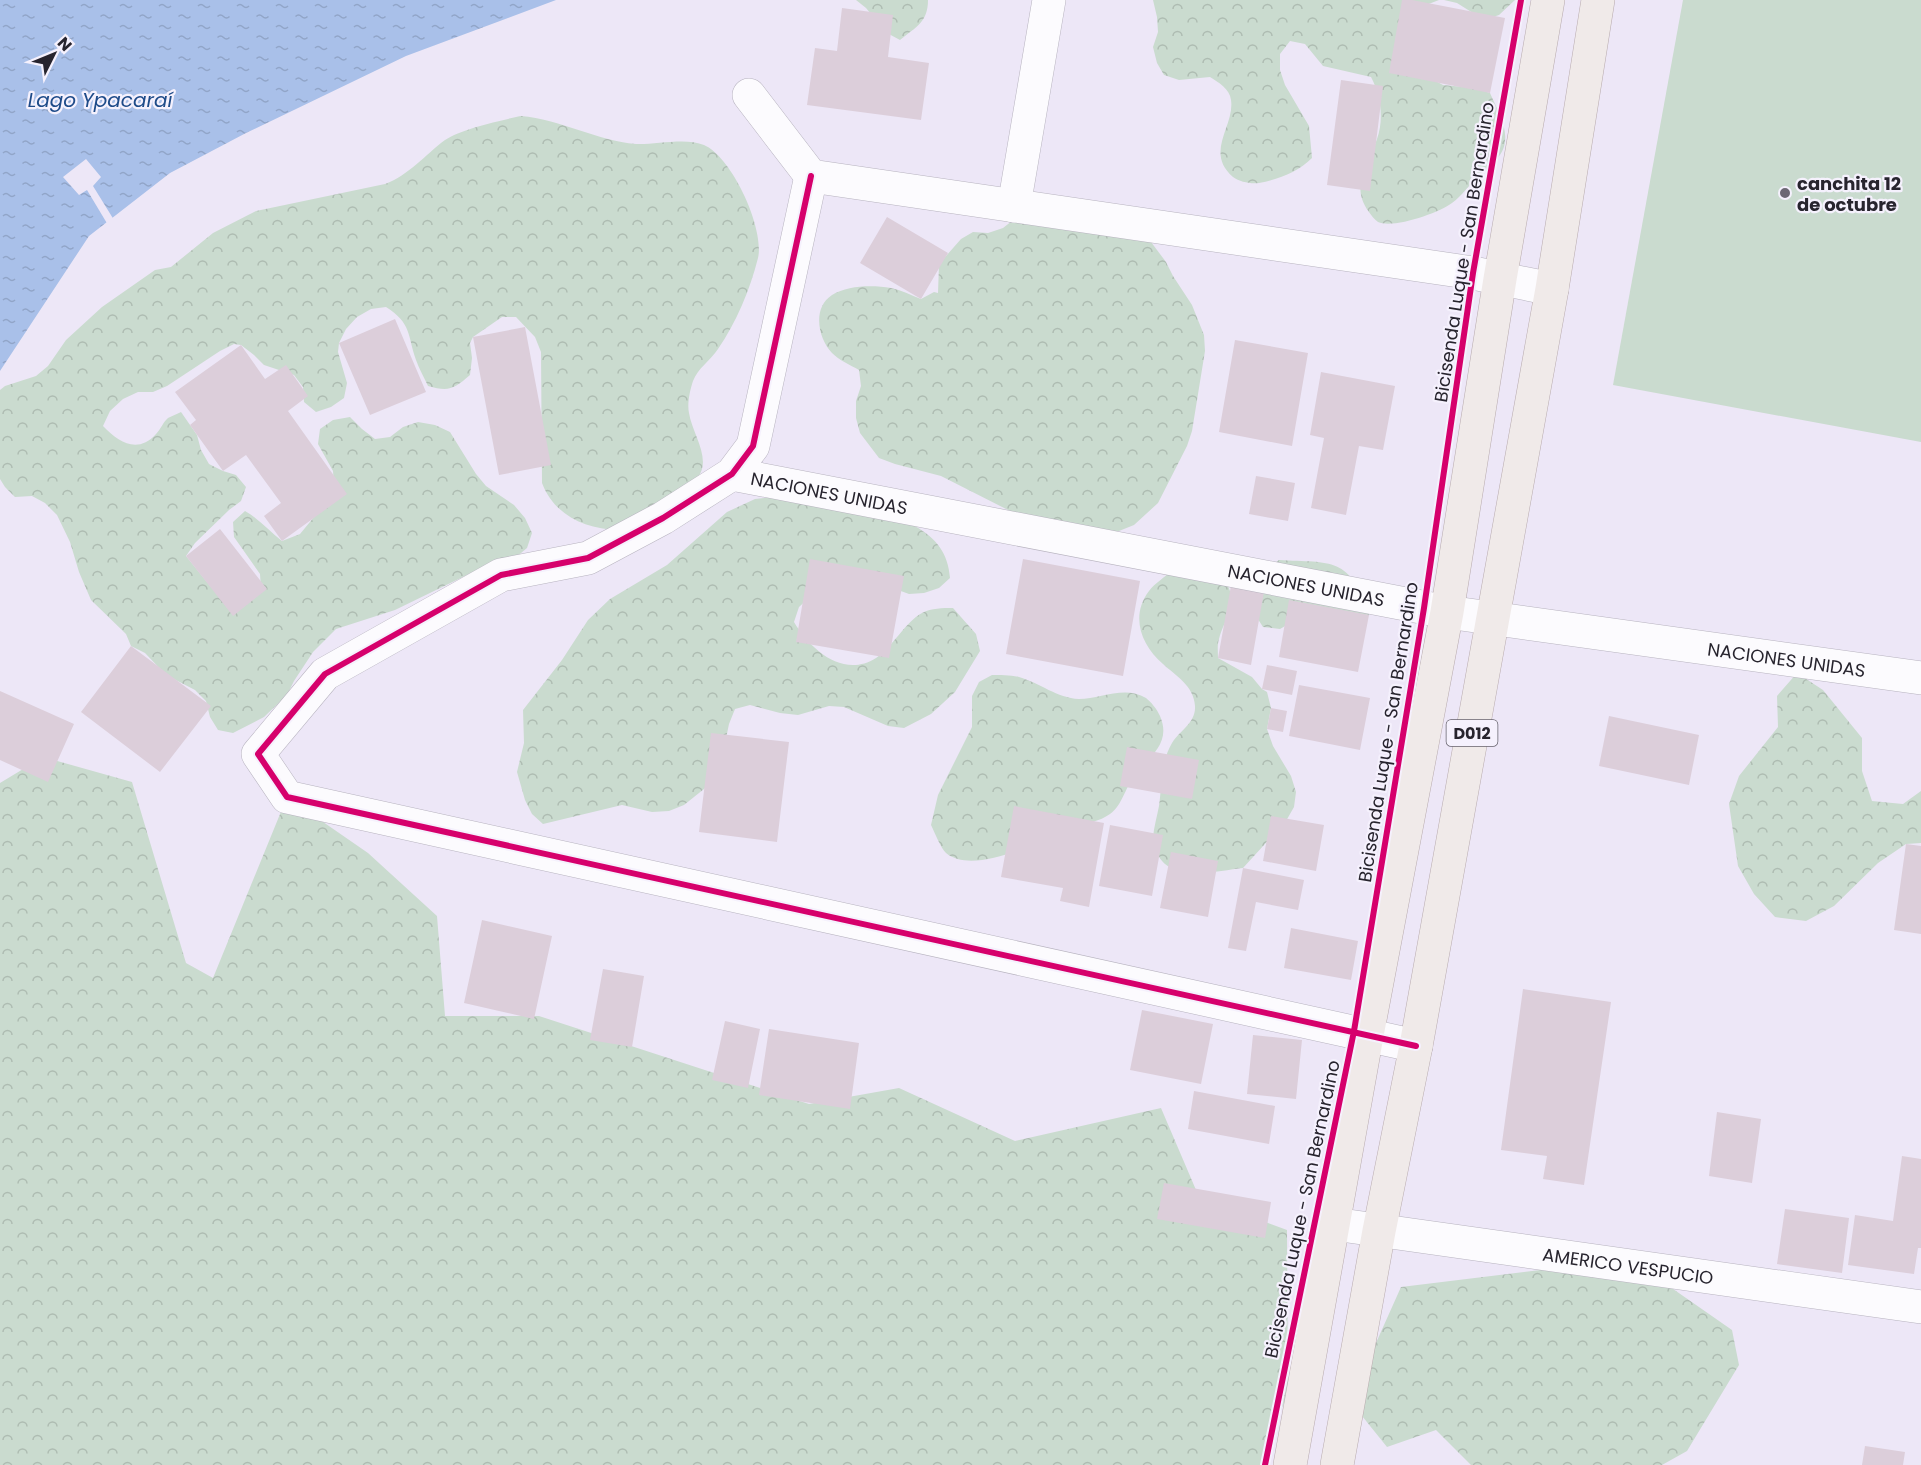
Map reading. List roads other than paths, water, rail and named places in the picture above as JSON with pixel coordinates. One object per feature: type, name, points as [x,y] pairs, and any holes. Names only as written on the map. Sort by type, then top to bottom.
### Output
[{"type":"main road","name":"D012","points":[[1290,1465],[1367,1035],[1447,612],[1500,279],[1548,0]]},
{"type":"main road","name":"D012","points":[[1337,1465],[1379,1231],[1416,1046],[1552,289],[1598,0]]},
{"type":"street","points":[[1014,206],[1049,0]]},
{"type":"street","points":[[749,94],[811,176],[1500,279],[1552,289]]},
{"type":"street","points":[[811,176],[753,446],[732,474],[663,518],[588,558],[501,575],[325,674],[258,754],[287,797],[1416,1046]]},
{"type":"street","name":"NACIONES UNIDAS","points":[[732,474],[1492,620],[1921,678]]},
{"type":"street","name":"AMERICO VESPUCIO","points":[[1334,1224],[1921,1307]]},
{"type":"water","name":"Lago Ypacaraí","points":[[0,0],[556,0],[406,56],[246,133],[170,173],[89,236],[0,371]]},
{"type":"place","name":"canchita 12 de octubre","points":[[1785,193]]}]
